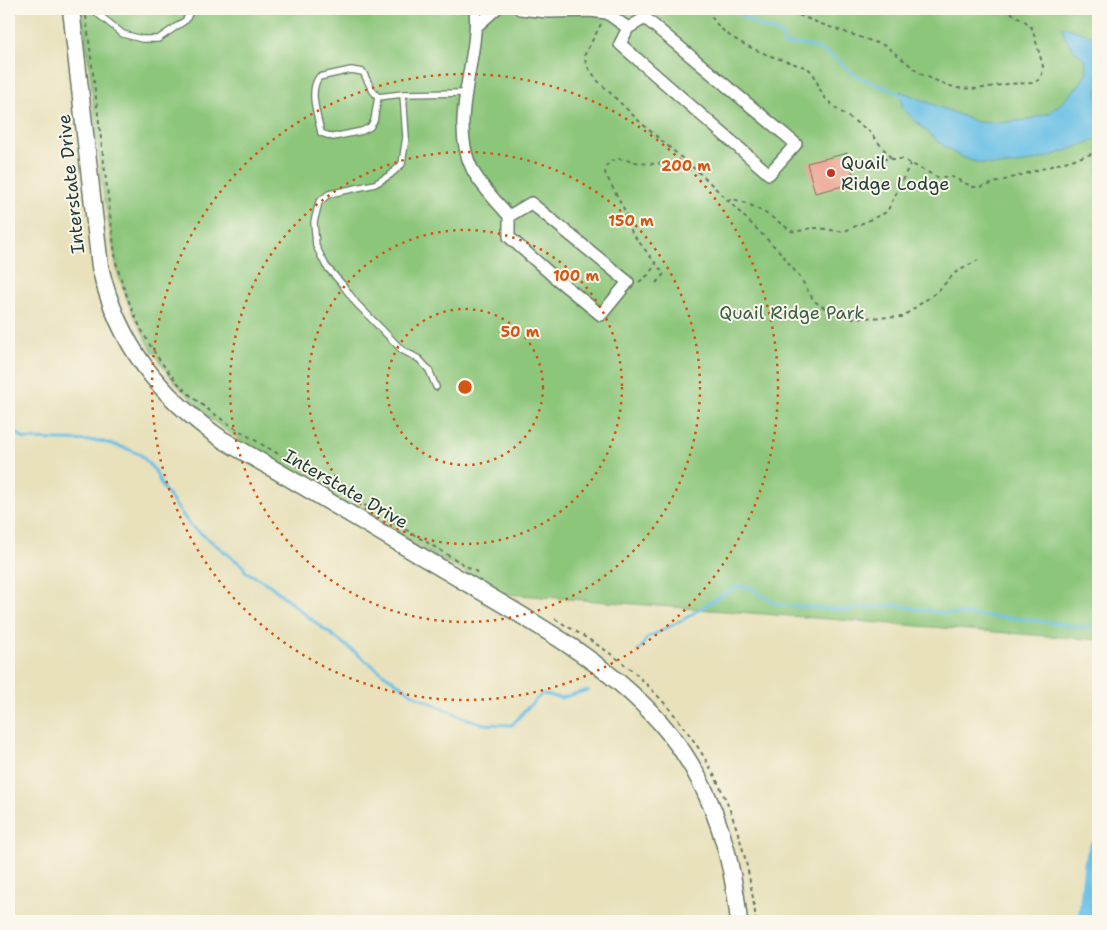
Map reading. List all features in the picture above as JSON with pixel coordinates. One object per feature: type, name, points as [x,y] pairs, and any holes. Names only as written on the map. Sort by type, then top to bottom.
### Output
[{"type":"main road","name":"Interstate Drive","points":[[78,11],[100,267],[117,320],[135,354],[145,368],[179,406],[223,440],[559,639],[627,690],[669,733],[681,749],[705,790],[724,837],[730,860],[739,921]]},
{"type":"street","points":[[475,9],[477,26],[465,93],[464,129],[466,150],[473,170],[508,216],[509,238],[601,315],[628,282],[531,203],[508,216]]},
{"type":"street","points":[[477,26],[496,9]]},
{"type":"street","points":[[520,9],[607,13],[628,28]]},
{"type":"street","points":[[645,18],[796,144],[769,174],[620,44],[628,28],[645,18]]},
{"type":"lane","points":[[98,14],[123,34],[142,39],[158,39],[186,20],[191,9]]},
{"type":"lane","points":[[351,70],[363,72],[372,90],[378,97],[374,121],[370,128],[332,137],[321,132],[314,94],[314,84],[318,77],[351,70]]},
{"type":"lane","points":[[378,97],[403,94],[465,93]]},
{"type":"lane","points":[[403,94],[406,137],[402,164],[390,175],[375,184],[329,194],[319,202],[314,222],[316,246],[326,266],[356,303],[402,350],[419,360],[429,370],[436,387]]},
{"type":"path","points":[[709,9],[712,18],[730,35],[748,48],[808,68],[814,75],[823,96],[838,110],[869,131],[892,159]]},
{"type":"path","points":[[784,9],[886,46],[921,74],[944,84],[956,88],[977,89],[1007,84],[1032,83],[1039,80],[1042,74],[1043,66],[1032,28],[1005,9]]},
{"type":"path","points":[[78,11],[95,80],[116,262],[125,294],[142,332],[156,356],[178,383],[210,411],[251,438],[481,575]]},
{"type":"path","points":[[607,13],[587,48],[584,56],[587,66],[598,81],[640,122],[693,168],[780,252],[801,279],[814,301],[839,316],[851,318],[902,317],[913,311],[937,292],[955,272],[978,260]]},
{"type":"path","points":[[860,166],[871,161],[902,159],[936,177],[952,176],[972,187],[981,187],[1098,152]]},
{"type":"path","points":[[656,282],[664,274],[632,233],[626,211],[605,173],[606,166],[611,161],[619,159],[647,164],[670,163],[693,168]]},
{"type":"path","points":[[727,200],[731,198],[737,199],[749,204],[792,231],[816,228],[838,232],[845,231],[886,212],[910,163]]},
{"type":"path","points":[[628,282],[641,281],[656,264]]},
{"type":"path","points":[[554,619],[610,654],[638,676],[672,711],[700,748],[719,783],[734,818],[746,859],[756,921]]},
{"type":"green space","name":"Quail Ridge Park","points":[[81,9],[1098,9],[1098,640],[506,594],[446,562],[261,456],[208,417],[172,379],[150,347],[131,310],[118,274],[101,179],[90,72]]},
{"type":"water","points":[[1062,26],[1098,38],[1098,139],[1031,162],[996,165],[979,163],[962,157],[946,148],[903,109],[900,91],[977,122],[996,123],[1026,120],[1049,113],[1079,85],[1087,71],[1085,60],[1065,38]]},
{"type":"building","name":"Quail Ridge Lodge","points":[[848,153],[855,183],[815,193],[807,163]]},
{"type":"waterway","points":[[733,10],[760,27],[782,35],[784,45],[797,44],[822,50],[854,74],[904,97]]},
{"type":"waterway","points":[[9,426],[24,439],[100,441],[141,455],[155,471],[163,488],[190,525],[243,566],[245,571],[271,586],[307,616],[416,696],[462,717],[484,724],[512,725],[542,694],[561,698],[588,690]]},
{"type":"waterway","points":[[638,652],[647,638],[684,619],[735,587],[749,587],[778,605],[847,610],[895,605],[942,613],[1025,619],[1080,627],[1098,627]]},
{"type":"waterway","points":[[1087,921],[1093,864],[1098,848]]},
{"type":"place","name":"Quail Ridge Lodge","points":[[831,173]]}]
